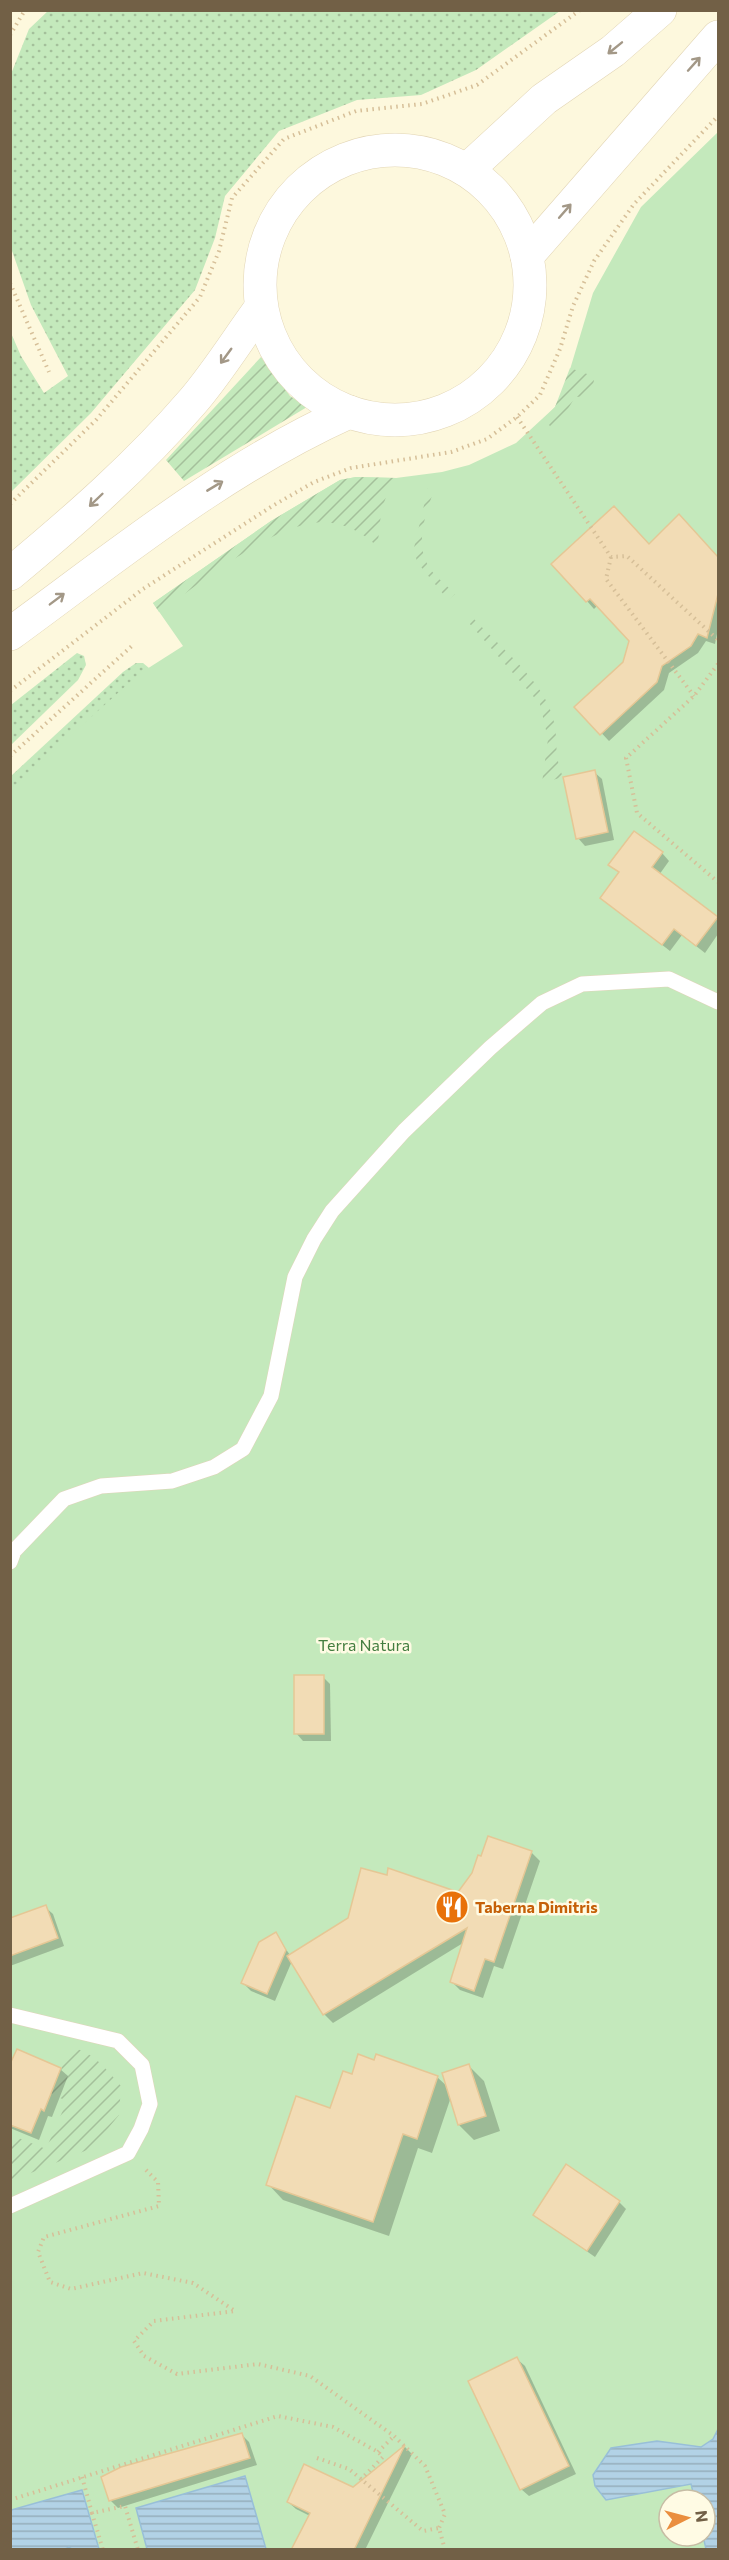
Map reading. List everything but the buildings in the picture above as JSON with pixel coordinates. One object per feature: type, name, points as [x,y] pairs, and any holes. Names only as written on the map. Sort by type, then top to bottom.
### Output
[{"type":"main road","points":[[467,170],[544,99],[613,51],[660,10]]},
{"type":"main road","points":[[527,256],[718,37]]},
{"type":"main road","points":[[387,149],[429,153],[467,170],[494,193],[515,222],[527,256],[530,287],[526,320],[514,348],[496,376],[471,398],[442,413],[407,421],[349,412],[336,407],[306,387],[282,360],[268,335],[260,309],[265,246],[283,209],[311,178],[347,158],[387,149]]},
{"type":"main road","points":[[10,574],[78,517],[138,460],[194,400],[260,309]]},
{"type":"main road","points":[[10,634],[182,506],[301,434],[349,412]]},
{"type":"lane","points":[[10,1562],[14,1551],[64,1499],[101,1486],[172,1481],[214,1467],[243,1449],[271,1396],[295,1278],[314,1239],[332,1211],[404,1131],[490,1048],[542,1003],[582,984],[669,979],[718,1002]]},
{"type":"lane","points":[[10,2015],[118,2041],[141,2065],[150,2104],[141,2129],[128,2153],[10,2206]]},
{"type":"path","points":[[10,35],[25,10]]},
{"type":"path","points":[[10,504],[96,420],[200,297],[219,251],[232,198],[284,139],[356,111],[422,104],[477,85],[580,10]]},
{"type":"path","points":[[10,691],[143,589],[314,482],[351,468],[451,452],[487,439],[517,417],[540,395],[561,349],[573,306],[594,261],[634,204],[718,116]]},
{"type":"path","points":[[10,283],[50,372]]},
{"type":"path","points":[[517,417],[611,557],[606,579],[694,696]]},
{"type":"path","points":[[611,557],[627,556],[718,640]]},
{"type":"path","points":[[10,756],[134,644]]},
{"type":"path","points":[[718,664],[694,696],[626,758],[638,813],[718,882]]},
{"type":"path","points":[[128,2153],[158,2182],[159,2206],[44,2237],[38,2252],[50,2282],[71,2289],[143,2273],[193,2283],[235,2311],[154,2321],[134,2341],[144,2356],[177,2374],[258,2364],[310,2376],[394,2436],[424,2466],[445,2514],[439,2528],[445,2550]]},
{"type":"path","points":[[10,2500],[278,2416],[333,2427],[378,2452],[383,2457],[361,2479]]},
{"type":"path","points":[[378,2452],[394,2436]]},
{"type":"path","points":[[317,2458],[349,2469],[423,2531],[439,2528]]},
{"type":"path","points":[[82,2477],[103,2550]]},
{"type":"path","points":[[92,2513],[125,2505],[138,2550]]},
{"type":"green space","points":[[49,10],[560,11],[476,70],[421,95],[357,100],[279,131],[225,196],[215,238],[195,290],[91,413],[11,492],[11,333],[21,356],[44,393],[68,376],[31,305],[11,248],[11,74],[29,29]]},
{"type":"green space","name":"Terra Natura","points":[[718,132],[718,2549],[11,2549],[10,790],[139,674],[183,646],[153,603],[271,521],[340,480],[356,477],[396,478],[442,472],[469,465],[516,443],[555,407],[565,386],[593,293],[641,207]]},
{"type":"green space","points":[[261,357],[290,396],[307,407],[184,481],[166,460]]},
{"type":"green space","points":[[570,368],[590,375],[594,380],[591,396],[575,397],[565,414],[551,428],[545,418],[555,407]]},
{"type":"green space","points":[[356,477],[397,478],[384,502],[378,547],[355,530],[337,524],[308,524],[290,529],[251,549],[159,612],[153,603],[271,521],[340,480]]},
{"type":"green space","points":[[428,488],[434,490],[423,528],[422,548],[432,571],[455,594],[448,600],[417,562],[414,548]]},
{"type":"green space","points":[[474,619],[529,676],[547,702],[556,731],[558,760],[563,777],[542,783],[548,739],[540,704],[469,623]]},
{"type":"green space","points":[[77,653],[84,656],[86,665],[78,680],[11,745],[11,705]]},
{"type":"green space","points":[[136,663],[143,663],[149,668],[11,790],[11,776],[123,672]]},
{"type":"green space","points":[[70,2047],[93,2057],[121,2086],[119,2115],[92,2148],[11,2181],[11,2135],[46,2149],[67,2101],[51,2094]]},
{"type":"water","points":[[718,2429],[718,2549],[706,2548],[717,2548],[717,2488],[692,2488],[691,2484],[657,2488],[657,2490],[606,2500],[595,2486],[593,2475],[611,2448],[657,2441],[701,2447],[713,2439]]},
{"type":"water","points":[[245,2476],[266,2549],[147,2549],[136,2508]]},
{"type":"water","points":[[82,2490],[99,2549],[69,2547],[63,2550],[11,2549],[11,2510]]},
{"type":"place","name":"Taberna Dimitris","points":[[452,1907]]}]
